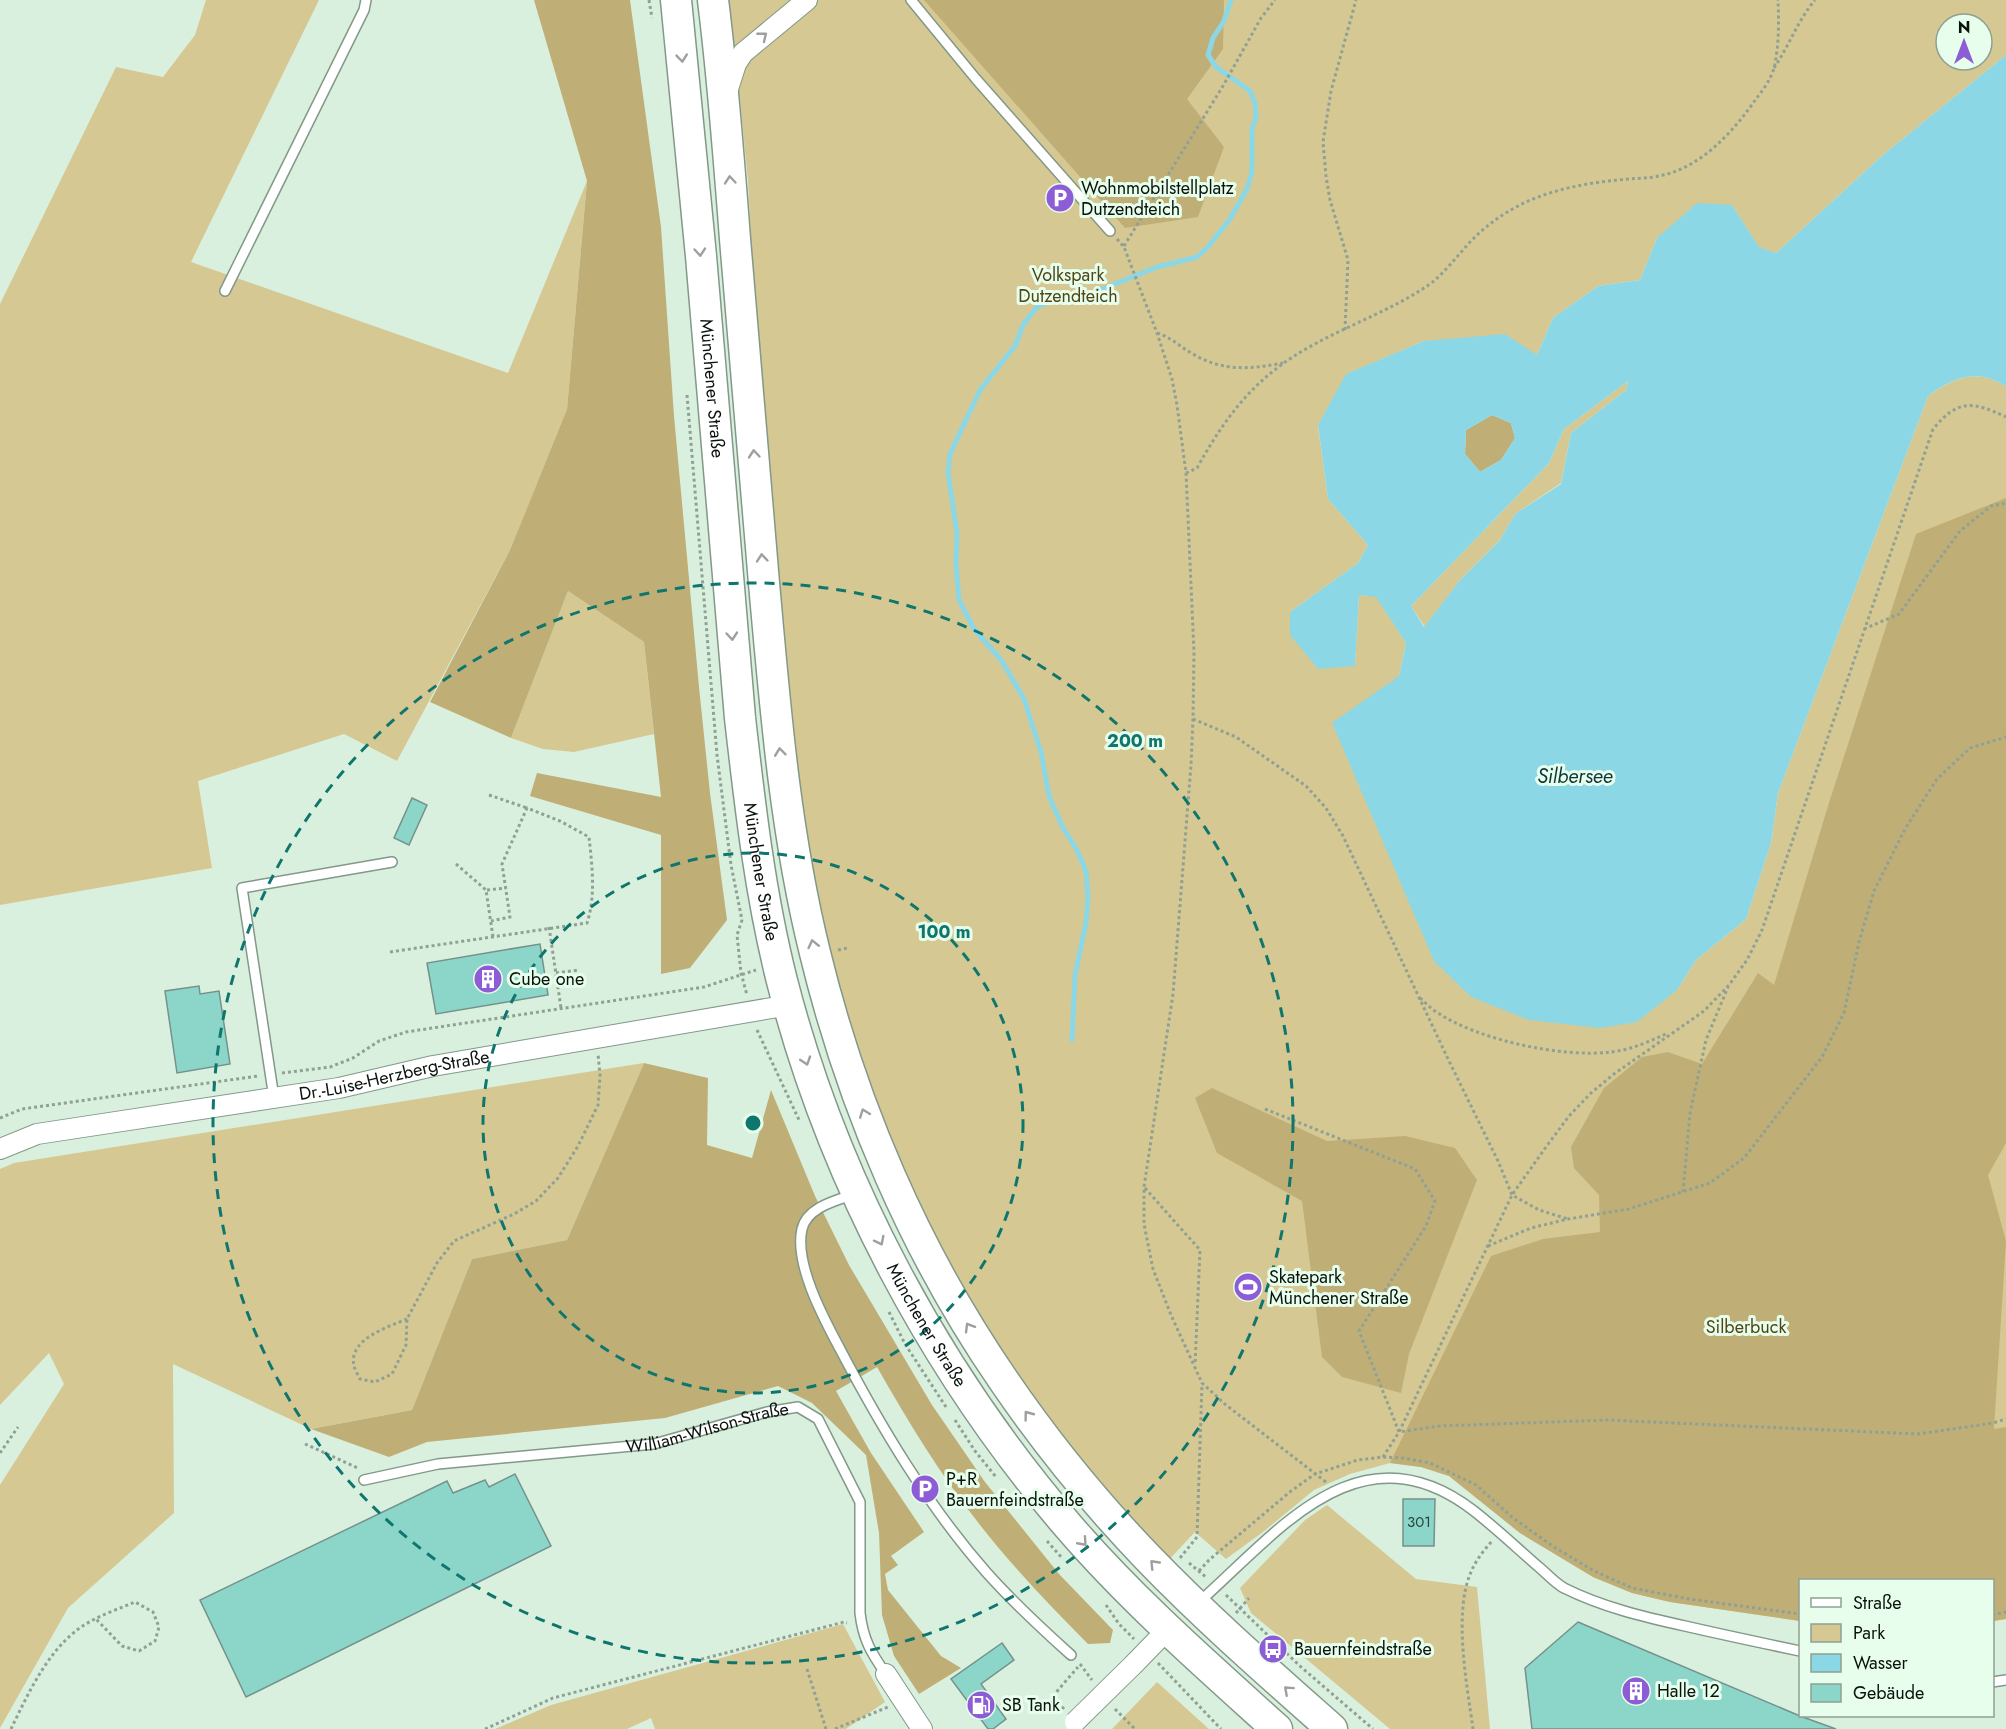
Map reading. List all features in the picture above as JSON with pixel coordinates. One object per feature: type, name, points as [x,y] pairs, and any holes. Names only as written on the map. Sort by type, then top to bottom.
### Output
[{"type":"main road","name":"Münchener Straße","points":[[676,0],[691,143],[742,740],[764,897],[789,1005],[814,1086],[857,1193],[903,1285],[979,1409],[1045,1498],[1098,1560],[1168,1629],[1277,1729]]},
{"type":"main road","name":"Münchener Straße","points":[[713,0],[781,760],[798,879],[827,1001],[846,1064],[903,1204],[934,1266],[970,1329],[1001,1376],[1083,1486],[1147,1557],[1332,1729]]},
{"type":"main road","points":[[789,1005],[827,1001]]},
{"type":"main road","points":[[1045,1498],[1060,1500],[1071,1498],[1083,1486]]},
{"type":"main road","points":[[1168,1629],[1196,1605]]},
{"type":"street","points":[[724,103],[736,64],[743,53],[807,0]]},
{"type":"street","name":"Dr.-Luise-Herzberg-Straße","points":[[0,1149],[37,1134],[339,1088],[433,1066],[789,1005]]},
{"type":"street","points":[[1071,1726],[1168,1629]]},
{"type":"street","name":"William-Wilson-Straße","points":[[886,1674],[922,1729]]},
{"type":"lane","points":[[225,291],[364,10],[366,0]]},
{"type":"lane","points":[[911,0],[976,79],[1110,231]]},
{"type":"lane","points":[[274,1098],[242,888],[392,862]]},
{"type":"lane","points":[[857,1193],[812,1212],[802,1228],[801,1248],[810,1286],[827,1324],[876,1416],[912,1473],[956,1534],[1016,1604],[1071,1655]]},
{"type":"lane","name":"William-Wilson-Straße","points":[[364,1480],[438,1464],[654,1444],[767,1412],[798,1407],[818,1419],[860,1502],[862,1630],[869,1650],[886,1674]]},
{"type":"lane","points":[[1196,1605],[1293,1516],[1313,1502],[1336,1490],[1372,1479],[1390,1478],[1425,1484],[1455,1498],[1499,1532],[1562,1587],[1626,1613],[1799,1651]]},
{"type":"path","points":[[1124,247],[1223,86],[1261,18],[1275,0]]},
{"type":"path","points":[[1345,330],[1348,260],[1330,200],[1323,142],[1331,91],[1356,0]]},
{"type":"path","points":[[1773,70],[1777,50],[1778,0]]},
{"type":"path","points":[[1186,473],[1197,468],[1217,433],[1246,396],[1285,362],[1431,283],[1490,224],[1526,202],[1569,187],[1659,176],[1675,171],[1700,158],[1740,123],[1766,86],[1806,11],[1815,0]]},
{"type":"path","points":[[1110,231],[1124,247],[1157,333],[1176,396],[1186,473],[1194,652],[1193,718],[1173,994],[1144,1187],[1144,1224],[1153,1269],[1202,1383],[1226,1405],[1336,1490]]},
{"type":"path","points":[[1157,333],[1167,336],[1191,354],[1224,367],[1249,368],[1285,362]]},
{"type":"path","points":[[1383,1457],[1399,1432],[1512,1195],[1569,1116],[1591,1093],[1614,1074],[1704,1011],[1747,960],[1762,930],[1933,429],[1957,406],[1974,406],[1992,410],[2006,417]]},
{"type":"path","points":[[1863,630],[1899,614],[1960,531],[1990,506],[2006,503]]},
{"type":"path","points":[[1193,718],[1236,736],[1306,786],[1326,808],[1343,836],[1498,1161],[1512,1195],[1539,1210],[1568,1219]]},
{"type":"path","points":[[1487,1247],[1531,1228],[1629,1209],[1710,1183],[1744,1158],[1822,1057],[1844,1013],[1859,942],[1875,891],[1905,829],[1937,779],[1970,748],[2006,737]]},
{"type":"path","points":[[390,952],[587,923],[591,909],[592,867],[589,837],[560,821],[489,795]]},
{"type":"path","points":[[491,921],[510,918],[502,864],[527,808]]},
{"type":"path","points":[[456,864],[486,890],[493,937]]},
{"type":"path","points":[[486,890],[506,888]]},
{"type":"path","points":[[549,927],[561,1008]]},
{"type":"path","points":[[736,935],[741,973],[761,1042]]},
{"type":"path","points":[[838,950],[848,948]]},
{"type":"path","points":[[556,973],[579,970]]},
{"type":"path","points":[[0,1118],[22,1109],[330,1067],[353,1058],[379,1041],[406,1032],[704,987],[741,973]]},
{"type":"path","points":[[1683,1192],[1690,1113],[1706,1040],[1729,984]]},
{"type":"path","points":[[1419,998],[1437,1013],[1466,1028],[1523,1045],[1571,1052],[1593,1054],[1614,1052],[1672,1032]]},
{"type":"path","points":[[407,1319],[372,1334],[357,1348],[354,1364],[360,1379],[375,1382],[392,1374],[406,1345],[407,1319],[436,1263],[454,1242],[536,1201],[558,1178],[578,1146],[598,1105],[600,1075]]},
{"type":"path","points":[[1264,1109],[1415,1169],[1435,1201],[1426,1226],[1359,1331],[1399,1432]]},
{"type":"path","points":[[1144,1187],[1200,1250],[1194,1368]]},
{"type":"path","points":[[1173,1549],[1181,1557],[1197,1537],[1202,1383]]},
{"type":"path","points":[[1399,1432],[1439,1426],[1607,1420],[1918,1434],[2006,1419]]},
{"type":"path","points":[[0,1453],[18,1427]]},
{"type":"path","points":[[305,1444],[337,1459]]},
{"type":"path","points":[[1473,1729],[1465,1674],[1463,1601],[1471,1572],[1483,1552],[1513,1518]]},
{"type":"path","points":[[1249,1598],[1241,1608],[1301,1667],[1373,1729]]},
{"type":"path","points":[[11,1729],[28,1694],[55,1651],[78,1629],[96,1619],[135,1602],[153,1612],[159,1627],[155,1641],[139,1651],[122,1646],[96,1619]]},
{"type":"path","points":[[485,1729],[553,1698],[844,1622],[862,1630]]},
{"type":"path","points":[[1052,1697],[1080,1665]]},
{"type":"path","points":[[807,1669],[825,1729]]},
{"type":"path","points":[[1175,1681],[1221,1729]]},
{"type":"path","points":[[835,1729],[903,1701]]},
{"type":"green space","points":[[206,0],[319,0],[191,262],[508,373],[587,181],[567,409],[510,550],[397,761],[344,734],[198,781],[212,868],[0,905],[0,304],[116,67],[163,77],[195,35]]},
{"type":"green space","points":[[534,0],[630,0],[661,227],[674,416],[699,687],[727,920],[690,968],[661,974],[661,835],[530,796],[537,773],[661,797],[644,642],[568,591],[511,738],[430,702],[510,550],[567,409],[587,181]]},
{"type":"green space","name":"Volkspark Dutzendteich","points":[[721,0],[2006,0],[2006,55],[1994,65],[1994,12],[1934,12],[1934,72],[1985,72],[1883,155],[1776,253],[1759,248],[1732,205],[1657,238],[1640,280],[1598,286],[1553,318],[1537,355],[1424,341],[1347,374],[1318,426],[1328,499],[1368,545],[1358,563],[1290,612],[1355,666],[1359,595],[1376,596],[1406,643],[1399,676],[1677,990],[1696,960],[1746,919],[1771,843],[1778,793],[1928,396],[1947,384],[1966,377],[1985,377],[2006,386],[2006,1619],[1994,1621],[1994,1579],[1799,1579],[1799,1621],[1670,1602],[1632,1593],[1593,1577],[1520,1533],[1449,1476],[1421,1467],[1390,1463],[1350,1474],[1314,1490],[1226,1559],[1195,1532],[1167,1562],[1079,1468],[966,1305],[856,1067],[797,820],[754,297],[748,181],[740,101],[732,95]]},
{"type":"green space","points":[[924,0],[1224,0],[1223,49],[1187,99],[1224,147],[1198,217],[1125,228]]},
{"type":"green space","points":[[1628,381],[1626,390],[1571,433],[1561,483],[1515,514],[1500,540],[1460,580],[1425,627],[1411,606],[1549,463],[1564,429]]},
{"type":"green space","points":[[1492,415],[1511,423],[1515,438],[1501,460],[1480,472],[1465,454],[1466,430]]},
{"type":"green space","name":"Silberbuck","points":[[2006,498],[2006,1143],[1988,1175],[2006,1241],[1994,1429],[2006,1427],[2006,1619],[1994,1621],[1994,1579],[1799,1579],[1799,1621],[1670,1602],[1632,1593],[1593,1577],[1520,1533],[1449,1476],[1421,1467],[1390,1463],[1491,1256],[1543,1239],[1600,1232],[1599,1195],[1574,1168],[1571,1147],[1604,1088],[1642,1057],[1668,1052],[1702,1064],[1758,973],[1774,985],[1828,806],[1916,534]]},
{"type":"green space","points":[[568,591],[644,642],[654,734],[574,752],[543,749],[511,738]]},
{"type":"green space","points":[[644,1063],[567,1240],[472,1259],[412,1410],[311,1429],[173,1364],[174,1513],[68,1608],[0,1728],[0,1485],[64,1384],[49,1353],[0,1405],[0,1169],[14,1163]]},
{"type":"green space","points":[[644,1063],[708,1078],[707,1145],[752,1158],[771,1090],[815,1196],[849,1265],[932,1405],[985,1482],[1059,1574],[1113,1630],[1110,1643],[1088,1644],[1005,1556],[966,1507],[939,1468],[877,1367],[836,1391],[871,1453],[924,1532],[891,1556],[898,1565],[885,1574],[888,1590],[941,1656],[961,1668],[919,1694],[894,1656],[882,1615],[879,1533],[866,1455],[812,1403],[778,1386],[665,1418],[427,1442],[389,1457],[311,1429],[412,1410],[472,1259],[567,1240]]},
{"type":"green space","points":[[1212,1088],[1327,1141],[1405,1136],[1455,1148],[1477,1180],[1409,1354],[1401,1393],[1342,1377],[1322,1357],[1302,1201],[1217,1153],[1195,1098]]},
{"type":"green space","points":[[1327,1505],[1416,1579],[1477,1587],[1490,1729],[1390,1729],[1251,1613],[1240,1588],[1305,1520]]},
{"type":"green space","points":[[843,1624],[885,1702],[846,1729],[655,1729],[651,1718],[627,1729],[495,1729],[551,1705]]},
{"type":"green space","points":[[1157,1682],[1209,1729],[1112,1729]]},
{"type":"water","name":"Silbersee","points":[[2006,55],[2006,386],[1985,377],[1966,377],[1947,384],[1928,396],[1778,793],[1771,843],[1746,919],[1696,960],[1677,990],[1637,1022],[1600,1028],[1529,1020],[1471,997],[1434,961],[1332,723],[1399,676],[1406,643],[1376,597],[1359,595],[1355,666],[1318,669],[1290,635],[1290,612],[1358,563],[1368,545],[1328,499],[1318,425],[1346,374],[1424,341],[1505,334],[1537,355],[1553,318],[1598,286],[1640,280],[1657,238],[1697,203],[1732,205],[1759,247],[1776,253],[1883,155],[1985,72],[1994,72],[1994,65]],"holes":[[[1628,381],[1626,390],[1571,433],[1561,484],[1515,514],[1500,540],[1460,580],[1424,627],[1411,606],[1549,463],[1564,429]],[[1492,415],[1511,423],[1515,438],[1501,460],[1480,472],[1465,454],[1466,430]]]},
{"type":"building","points":[[412,798],[427,805],[409,845],[394,838]]},
{"type":"building","name":"Cube one","points":[[540,944],[548,995],[436,1014],[427,963]]},
{"type":"building","points":[[199,986],[200,994],[219,991],[230,1064],[177,1073],[165,991]]},
{"type":"building","points":[[515,1474],[551,1546],[246,1697],[200,1600],[447,1481],[453,1493],[485,1480],[489,1487]]},
{"type":"building","points":[[1403,1499],[1435,1499],[1434,1546],[1403,1546]]},
{"type":"building","name":"Halle 12","points":[[1578,1622],[1799,1717],[1836,1729],[1532,1729],[1525,1668]]},
{"type":"building","points":[[1002,1643],[1014,1660],[981,1684],[1006,1719],[993,1729],[988,1729],[951,1679]]},
{"type":"waterway","points":[[1072,1040],[1075,975],[1086,923],[1088,897],[1086,871],[1049,796],[1041,752],[1024,699],[1002,661],[974,629],[959,600],[956,564],[957,533],[948,473],[950,454],[980,390],[1015,346],[1023,325],[1036,308],[1051,300],[1085,296],[1157,267],[1197,257],[1230,219],[1247,189],[1252,172],[1252,129],[1256,117],[1255,103],[1250,91],[1216,67],[1208,55],[1213,38],[1224,21],[1231,0]]},
{"type":"place","name":"Wohnmobilstellplatz Dutzendteich","points":[[1060,198]]},
{"type":"place","name":"Cube one","points":[[488,979]]},
{"type":"place","name":"Skatepark Münchener Straße","points":[[1248,1287]]},
{"type":"place","name":"P+R Bauernfeindstraße","points":[[925,1489]]},
{"type":"place","name":"Bauernfeindstraße","points":[[1273,1649]]},
{"type":"place","name":"Halle 12","points":[[1636,1691]]},
{"type":"place","name":"SB Tank","points":[[981,1705]]}]
